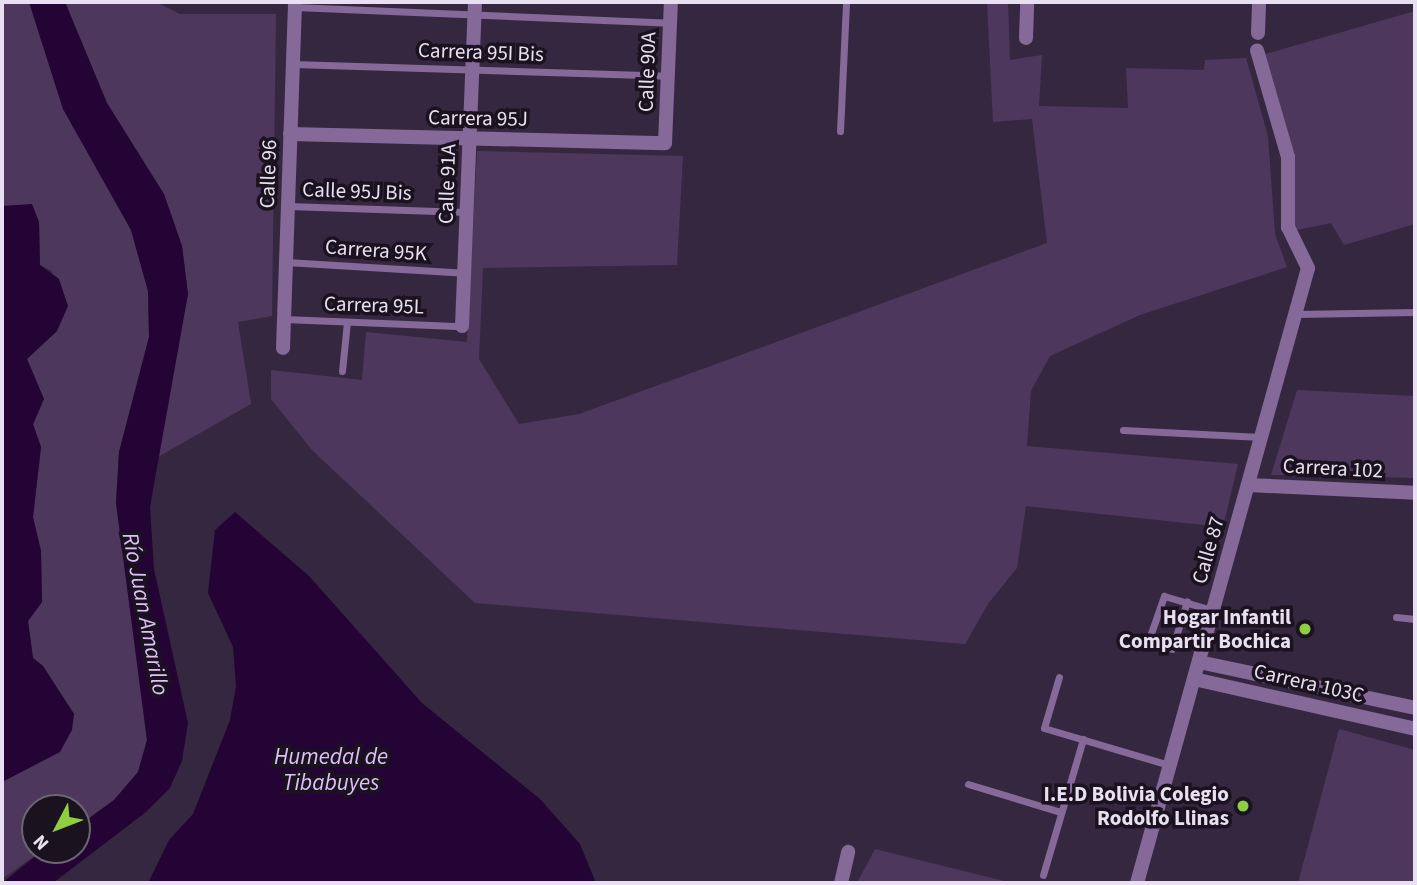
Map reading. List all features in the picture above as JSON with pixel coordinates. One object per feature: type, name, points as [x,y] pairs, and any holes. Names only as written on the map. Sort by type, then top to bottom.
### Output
[{"type":"street","name":"Calle 90A","points":[[666,143],[671,2]]},
{"type":"street","points":[[1026,38],[1027,2]]},
{"type":"street","points":[[1258,33],[1259,2]]},
{"type":"street","name":"Calle 96","points":[[283,348],[295,4]]},
{"type":"street","name":"Calle 91A","points":[[462,326],[475,8]]},
{"type":"street","name":"Calle 87","points":[[1137,883],[1308,268],[1288,228],[1288,157],[1257,50]]},
{"type":"street","name":"Carrera 95J","points":[[290,134],[666,143]]},
{"type":"street","name":"Carrera 102","points":[[1248,485],[1415,493]]},
{"type":"street","name":"Carrera 103C","points":[[1199,662],[1415,708]]},
{"type":"street","name":"Carrera 103C","points":[[1194,679],[1415,729]]},
{"type":"street","points":[[841,883],[848,852]]},
{"type":"lane","points":[[840,131],[846,2]]},
{"type":"lane","points":[[295,4],[475,8],[670,23]]},
{"type":"lane","name":"Carrera 95I Bis","points":[[293,64],[668,76]]},
{"type":"lane","name":"Calle 95J Bis","points":[[288,206],[467,212]]},
{"type":"lane","name":"Carrera 95K","points":[[286,262],[464,274]]},
{"type":"lane","points":[[1296,314],[1415,312]]},
{"type":"lane","name":"Carrera 95L","points":[[284,319],[462,326]]},
{"type":"lane","points":[[342,371],[346,321]]},
{"type":"lane","points":[[1123,430],[1261,437]]},
{"type":"lane","points":[[1148,642],[1164,596],[1213,611]]},
{"type":"lane","points":[[1172,649],[1187,601]]},
{"type":"lane","points":[[1396,617],[1415,619]]},
{"type":"lane","points":[[1059,677],[1044,728],[1170,765]]},
{"type":"lane","points":[[1043,875],[1083,739]]},
{"type":"lane","points":[[968,784],[1061,812]]},
{"type":"shaded area","points":[[2,2],[29,2],[63,109],[131,230],[148,291],[149,337],[119,452],[116,503],[147,740],[138,772],[114,800],[91,817],[91,794],[21,794],[21,864],[23,864],[2,879],[2,782],[60,751],[74,714],[43,666],[33,658],[28,621],[42,602],[41,551],[33,517],[41,447],[33,425],[44,399],[27,359],[57,331],[52,271],[40,265],[39,222],[32,205],[2,206]]},
{"type":"shaded area","points":[[65,2],[156,2],[180,14],[276,14],[272,316],[238,322],[251,404],[156,458],[188,294],[182,246],[164,195],[107,103]]},
{"type":"shaded area","points":[[987,2],[1008,2],[1010,60],[1042,55],[1039,106],[1128,108],[1126,68],[1204,70],[1205,60],[1246,58],[1268,136],[1275,234],[1287,267],[1140,315],[1050,356],[1031,391],[1027,446],[1238,464],[1223,527],[1026,506],[1017,568],[988,604],[965,644],[475,603],[312,450],[271,399],[271,370],[362,380],[366,332],[467,342],[477,151],[683,156],[677,265],[483,268],[479,359],[519,424],[579,414],[1047,243],[1032,119],[993,122]]},
{"type":"shaded area","points":[[1415,11],[1415,224],[1344,245],[1331,223],[1292,231],[1292,210],[1262,55]]},
{"type":"shaded area","points":[[1297,390],[1415,396],[1415,478],[1271,475]]},
{"type":"shaded area","points":[[1339,729],[1415,750],[1415,883],[1298,883]]},
{"type":"shaded area","points":[[875,849],[1012,883],[857,883]]},
{"type":"water","name":"Río Juan Amarillo","points":[[29,2],[65,2],[107,103],[164,194],[182,246],[188,294],[150,507],[154,569],[188,723],[182,761],[170,788],[146,812],[91,854],[91,817],[114,800],[138,772],[147,740],[116,503],[119,452],[149,337],[148,291],[131,230],[63,109]]},
{"type":"water","points":[[32,204],[39,222],[40,265],[59,279],[68,306],[57,331],[27,359],[44,399],[33,424],[41,447],[33,517],[41,551],[42,602],[28,621],[33,658],[43,666],[74,714],[72,730],[60,752],[2,782],[2,206]]},
{"type":"water","name":"Humedal de Tibabuyes","points":[[235,512],[309,576],[422,703],[540,799],[580,844],[596,883],[148,883],[169,840],[193,814],[230,720],[236,686],[233,647],[208,593],[215,530]]},
{"type":"water","points":[[26,864],[78,864],[53,883],[2,883]]},
{"type":"place","name":"Hogar Infantil Compartir Bochica","points":[[1305,629]]},
{"type":"place","name":"I.E.D Bolivia Colegio Rodolfo Llinas","points":[[1243,806]]}]
